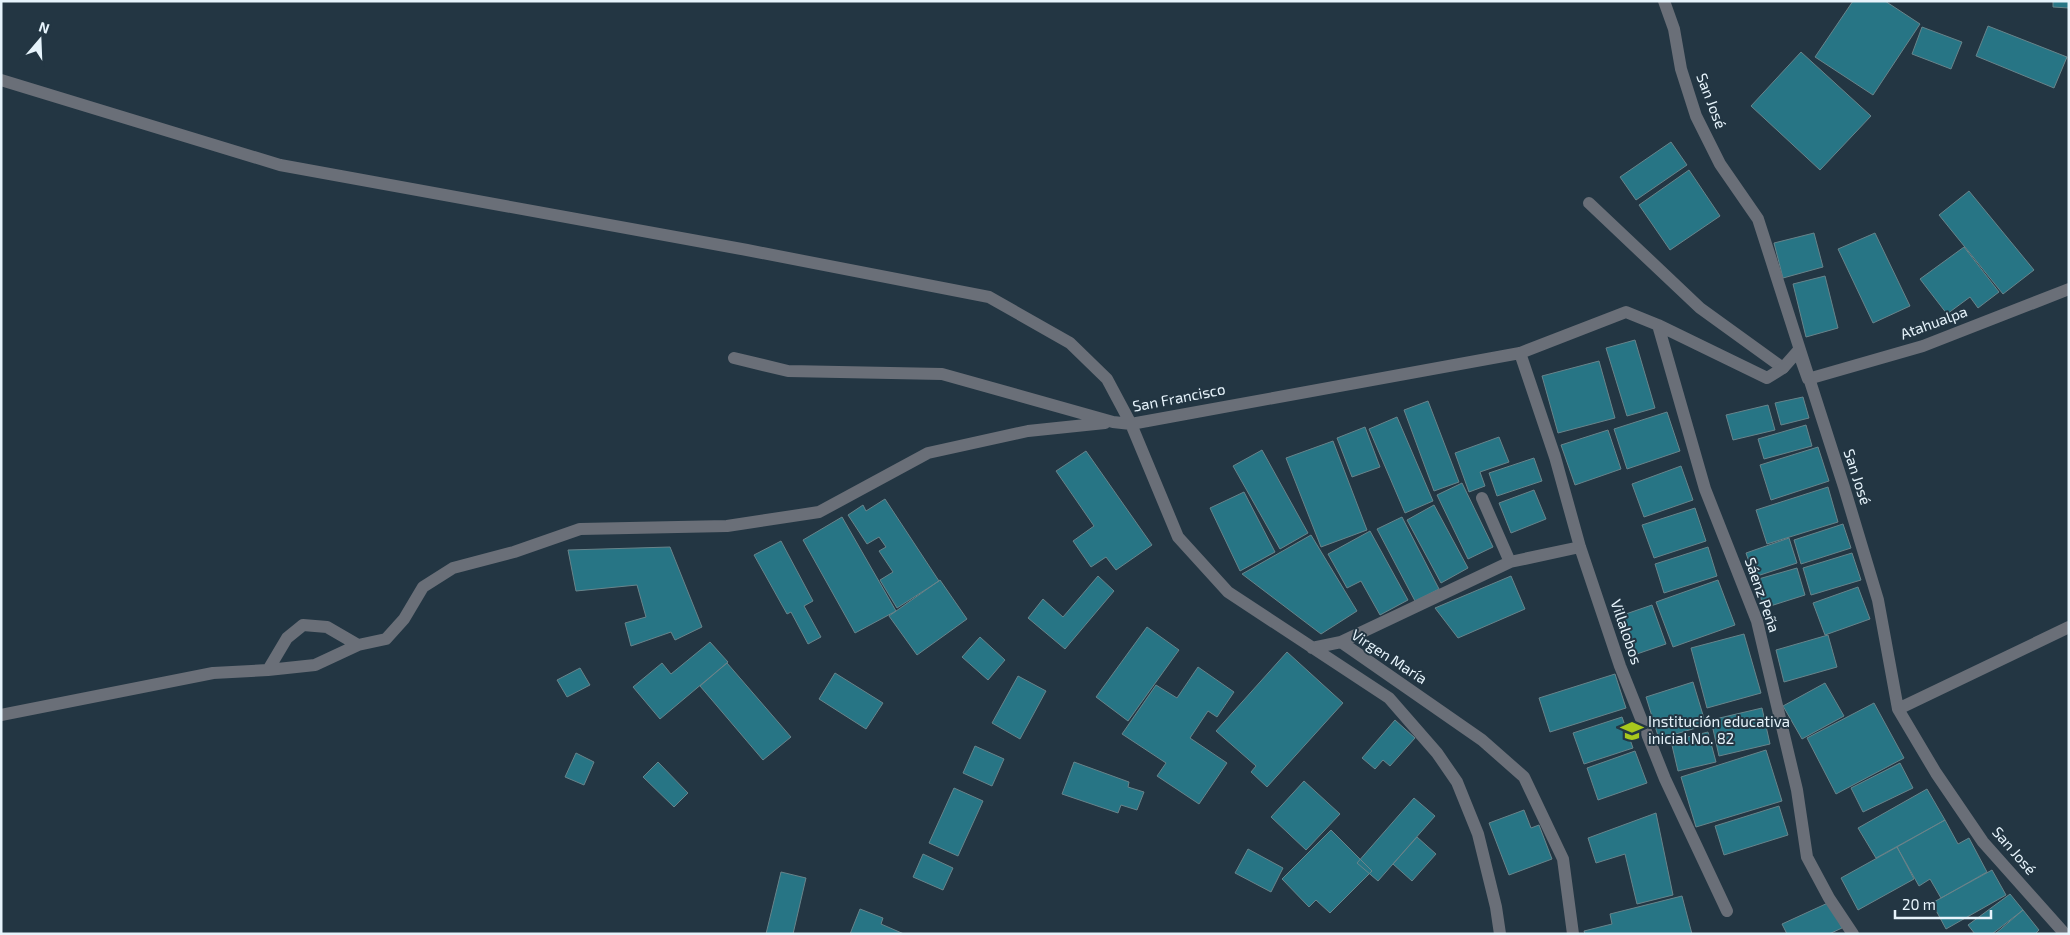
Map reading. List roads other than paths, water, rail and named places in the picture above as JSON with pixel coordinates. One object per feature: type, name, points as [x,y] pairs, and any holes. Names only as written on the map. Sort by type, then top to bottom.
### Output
[{"type":"street","name":"San José","points":[[1664,1],[1674,29],[1681,69],[1696,116],[1720,164],[1758,219],[1844,487],[1878,600],[1898,709],[1936,773],[1983,842],[2065,934]]},
{"type":"street","points":[[1,80],[280,165],[727,246],[989,297],[1070,343],[1107,379],[1131,424],[1178,537],[1228,592],[1389,698],[1442,760],[1457,782],[1478,834],[1496,907],[1500,934]]},
{"type":"street","points":[[1588,203],[1700,308],[1783,368]]},
{"type":"street","name":"Atahualpa","points":[[1808,379],[1923,346],[2069,289]]},
{"type":"street","name":"San Francisco","points":[[734,358],[788,371],[942,374],[1113,422],[1131,424],[1520,353],[1626,312],[1658,325]]},
{"type":"street","points":[[1658,325],[1768,378],[1783,368],[1798,351],[1808,379]]},
{"type":"street","name":"Sáenz Peña","points":[[1658,325],[1705,489],[1757,621],[1797,790],[1807,857],[1829,898],[1853,934]]},
{"type":"street","name":"Villalobos","points":[[1520,353],[1555,457],[1580,547],[1620,666],[1666,779],[1727,911]]},
{"type":"street","points":[[1,716],[213,672],[315,666],[358,645],[386,639],[404,619],[423,587],[453,568],[514,552],[580,529],[728,526],[819,512],[928,452],[1028,432],[1113,422]]},
{"type":"street","points":[[1482,498],[1510,562]]},
{"type":"street","points":[[1341,642],[1510,562],[1580,547]]},
{"type":"street","points":[[268,670],[287,638],[303,625],[327,627],[358,645]]},
{"type":"street","points":[[1898,709],[2069,627]]},
{"type":"street","name":"Virgen María","points":[[1312,648],[1341,642],[1482,740],[1524,777],[1564,859],[1573,934]]},
{"type":"place","name":"Institución educativa inicial No. 82","points":[[1632,731]]}]
